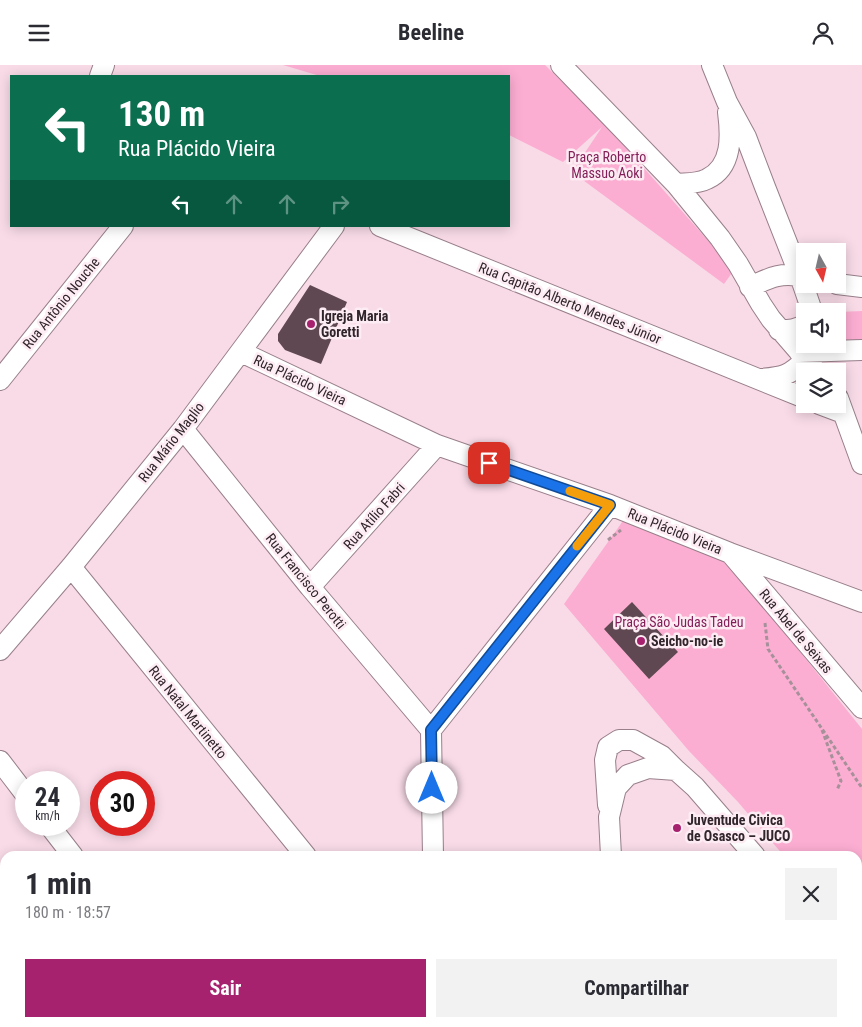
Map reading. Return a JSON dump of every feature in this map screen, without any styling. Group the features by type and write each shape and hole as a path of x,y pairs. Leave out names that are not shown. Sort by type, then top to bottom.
{"street":[{"path":"561,65 676,184 720,238 779,330 807,361 817,353"},
{"path":"712,65 727,102 746,137 796,260"},
{"path":"676,184 708,179 723,164 730,142 727,102"},
{"name":"Rua Antônio Nouche","path":"0,380 122,227"},
{"name":"Rua Mário Maglio","path":"0,651 183,429 333,227"},
{"name":"Rua Capitão Alberto Mendes Júnior","path":"382,227 796,394"},
{"path":"750,287 775,276 796,276"},
{"path":"846,285 862,287"},
{"path":"779,330 796,329"},
{"path":"846,349 862,350"},
{"name":"Rua Plácido Vieira","path":"240,352 438,445 610,505 730,553 862,602"},
{"name":"Rua Capitão Alberto Mendes Júnior","path":"759,379 776,378 786,375 807,361"},
{"path":"843,413 862,464"},
{"name":"Rua Francisco Perotti","path":"183,429 310,587 431,730"},
{"name":"Rua Atílio Fabri","path":"310,587 438,445"},
{"path":"433,851 431,730 610,505"},
{"name":"Rua Abel de Seixas","path":"730,553 862,708"},
{"name":"Rua Natal Martinetto","path":"71,567 302,851"},
{"path":"611,851 605,760 608,747 619,740 633,740 662,756 695,787 751,851"},
{"path":"0,761 15,781"},
{"path":"609,817 616,788 628,775 648,767 676,771"},
{"path":"58,836 69,851"}],"path":[{"path":"605,543 627,526"},
{"path":"764,622 768,649 862,788"},
{"path":"819,724 841,781 837,790"}],"green space":[{"name":"Praça Roberto Massuo Aoki","path":"283,65 545,65 605,124 734,270 724,284 572,172 602,127 563,162 510,136 510,75 317,75"},
{"path":"862,311 862,346 846,345 846,312"},
{"name":"Praça São Judas Tadeu","path":"625,518 724,557 862,729 862,851 780,851 738,802 689,751 564,604"}],"building":[{"name":"Igreja Maria Goretti","path":"310,285 347,302 321,364 285,350 278,341 278,334"},
{"name":"Seicho-no-ie","path":"632,602 678,652 649,679 604,629"}],"slow traffic":[{"path":"570,491 610,505 577,546"}],"place":[{"name":"Igreja Maria Goretti","path":"311,324"},
{"name":"Seicho-no-ie","path":"641,641"},
{"name":"Juventude Civica de Osasco – JUCO","path":"677,828"}],"route":[{"path":"432,788 431,730 610,505 489,463"}]}
